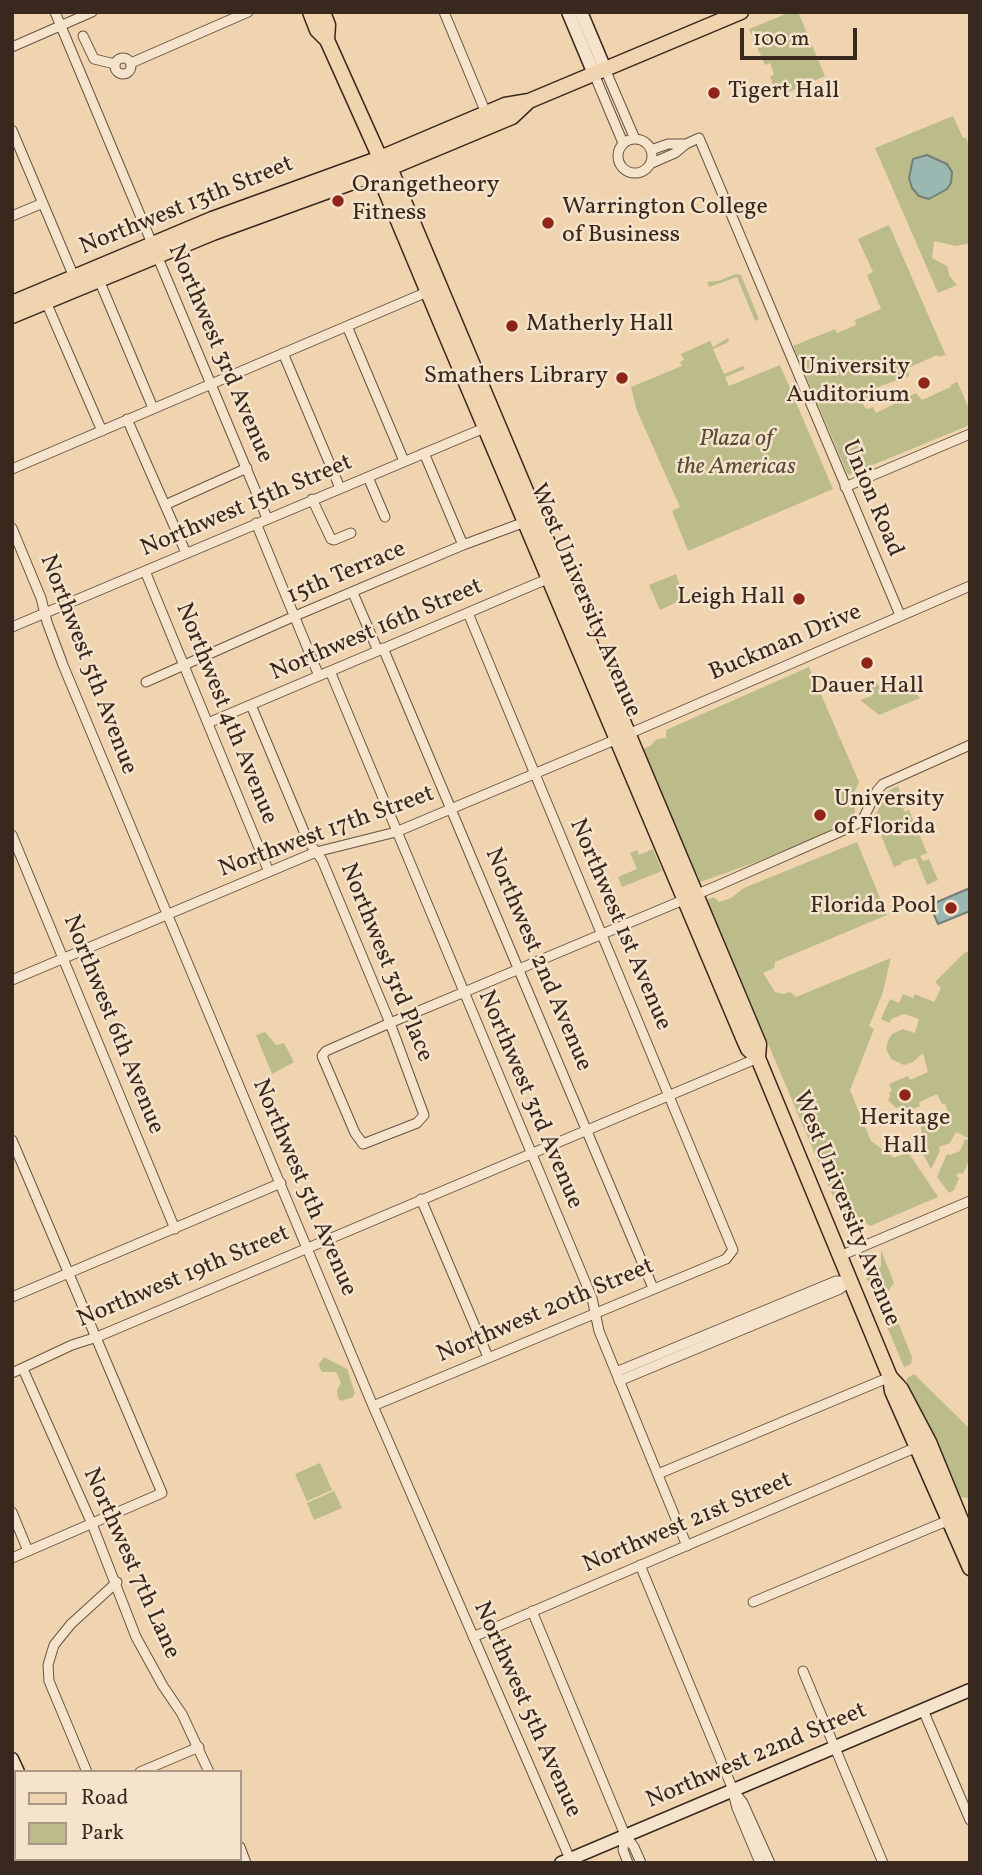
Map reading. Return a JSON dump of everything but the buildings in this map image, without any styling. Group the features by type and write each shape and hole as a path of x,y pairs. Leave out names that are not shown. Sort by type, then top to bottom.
{"main road":[{"name":"West University Avenue","path":"310,12 317,30 327,40 383,166 690,897 748,1049 758,1058 890,1377 892,1391 917,1447 970,1542"},
{"name":"West University Avenue","path":"323,12 328,25 327,40"},
{"path":"383,166 486,113 529,101 600,72 711,18 741,12"},
{"path":"383,166 512,117 529,101"},
{"name":"West University Avenue","path":"383,166 427,292 491,425 525,522 555,576"},
{"name":"Northwest 13th Street","path":"12,303 74,276 252,218 383,166"},
{"name":"Northwest 13th Street","path":"12,316 99,280 154,250"},
{"name":"West University Avenue","path":"890,1377 901,1389 929,1442 956,1516 970,1568"}],"street":[{"name":"Northwest 3rd Avenue","path":"55,12 267,518"},
{"path":"12,47 92,12"},
{"path":"83,36 94,60 115,64 117,71 124,75 130,71 131,63 248,12"},
{"path":"444,12 486,113"},
{"path":"568,12 635,139"},
{"path":"581,12 623,143"},
{"path":"12,130 74,276"},
{"name":"Union Road","path":"686,144 699,138 900,615"},
{"path":"650,164 651,150 645,142 635,139 623,143 619,149 618,158 625,169 637,173 686,144"},
{"path":"651,150 665,144 686,144"},
{"path":"12,216 43,203"},
{"path":"99,280 153,408"},
{"path":"12,469 427,292"},
{"path":"46,302 102,431"},
{"path":"347,326 404,461"},
{"path":"283,353 340,488"},
{"path":"127,419 186,553"},
{"name":"Northwest 15th Street","path":"12,627 491,425"},
{"path":"845,487 970,434"},
{"path":"424,453 463,545"},
{"path":"165,505 247,468"},
{"path":"368,477 386,517"},
{"path":"312,499 331,539 351,533"},
{"name":"15th Terrace","path":"146,682 463,545 525,522"},
{"path":"256,523 319,676"},
{"name":"Northwest 5th Avenue","path":"12,528 35,580 74,689 566,1861"},
{"name":"Northwest 4th Avenue","path":"145,571 269,872"},
{"name":"Northwest 16th Street","path":"208,723 555,576"},
{"name":"Buckman Drive","path":"622,736 970,586"},
{"name":"Northwest 2nd Avenue","path":"353,593 452,807 653,1288"},
{"name":"Northwest 1st Avenue","path":"468,613 732,1245 732,1252"},
{"name":"Northwest 3rd Avenue","path":"330,671 592,1298 599,1331 687,1546"},
{"name":"Northwest 3rd Place","path":"251,705 308,841 322,860 390,1023 425,1115 421,1121 363,1144 355,1133 322,1056 326,1051 390,1023"},
{"name":"Northwest 17th Street","path":"12,980 316,852 396,832 622,736"},
{"path":"390,1023 602,935 862,821 883,784 970,745"},
{"name":"Northwest 6th Avenue","path":"12,835 175,1229"},
{"name":"Northwest 19th Street","path":"12,1373 72,1345 97,1337 758,1058"},
{"path":"12,1140 162,1493 12,1558"},
{"path":"12,1297 281,1183"},
{"path":"421,1199 488,1357"},
{"path":"840,1256 970,1201"},
{"name":"Northwest 20th Street","path":"373,1406 726,1259 732,1252"},
{"path":"617,1377 730,1329 839,1289 850,1282"},
{"name":"Northwest 7th Lane","path":"23,1368 117,1582 136,1637 200,1748 208,1770"},
{"path":"658,1474 890,1377"},
{"name":"Northwest 21st Street","path":"473,1637 917,1447"},
{"path":"12,1512 28,1551"},
{"path":"753,1602 956,1516"},
{"path":"640,1565 733,1790 737,1808 760,1863"},
{"path":"87,1770 49,1681 48,1665 54,1645 71,1624 117,1582"},
{"path":"532,1611 625,1835 641,1863"},
{"path":"803,1671 883,1863"},
{"name":"Northwest 22nd Street","path":"566,1861 970,1690"},
{"path":"923,1710 970,1820"},
{"path":"145,1770 200,1748"},
{"path":"733,1790 743,1803 770,1863"},
{"path":"625,1835 623,1850 628,1863"}],"green space":[{"path":"791,12 798,12 825,76 784,94 775,89 770,77 774,74 770,63 765,65 749,29"},
{"path":"953,116 963,138 966,137 970,150 970,243 956,246 934,241 932,258 947,266 950,277 957,285 938,293 875,148","holes":["911,169 947,189 930,199 919,196 909,178"]},
{"path":"889,225 946,355 937,355 908,368 909,376 867,391 864,407 873,407 876,413 916,393 922,400 957,382 952,369 970,411 970,425 848,475 793,346 835,329 837,333 856,325 855,320 881,309 867,275 873,272 858,239"},
{"path":"741,275 759,319 755,321 737,277 709,287 707,282"},
{"name":"Plaza of the Americas","path":"728,338 729,342 713,349 724,374 743,366 745,369 725,377 729,386 780,365 833,489 688,551 672,511 680,507 637,411 631,387 682,366 680,362 684,360 681,354 710,341 713,347"},
{"path":"676,574 684,599 660,610 649,585"},
{"path":"809,667 859,782 853,795 855,813 846,822 810,840 700,882 642,749 657,739 666,738 666,730"},
{"path":"877,682 880,689 893,686 898,690 908,684 920,698 879,715 860,700 872,696 868,685"},
{"path":"898,786 904,800 900,802 905,812 909,810 927,853 920,856 923,861 929,859 938,880 927,885 916,858 894,867 874,818 885,796"},
{"path":"857,842 887,915 775,962 774,968 763,973 775,992 790,992 796,997 891,958 882,995 869,1026 874,1029 850,1090 871,1141 894,1158 908,1152 938,1197 870,1226 859,1217 853,1218 840,1213 707,900 714,897 719,902 731,898 744,888"},
{"path":"653,849 662,871 622,887 618,877 637,869 630,853 637,850 639,855"},
{"path":"970,951 970,1139 956,1132 950,1143 939,1147 940,1151 931,1169 915,1139 922,1137 921,1124 927,1116 935,1112 948,1112 945,1104 942,1104 937,1094 902,1114 899,1107 896,1108 888,1100 889,1092 892,1091 889,1084 908,1076 910,1080 928,1072 923,1053 913,1062 904,1065 891,1059 886,1049 892,1034 903,1029 915,1033 919,1019 904,1014 891,1019 890,1023 881,1019 890,999 899,1003 903,994 913,998 915,994 934,1002 941,988 935,982 964,953"},
{"path":"265,1032 276,1045 284,1043 294,1062 272,1074 256,1035"},
{"path":"965,1139 970,1141 970,1158 963,1174 958,1173 956,1176 959,1178 954,1190 949,1193 937,1177 947,1154 960,1151"},
{"path":"881,1250 894,1283 888,1291 889,1300 912,1357 911,1364 904,1367 867,1279 881,1267"},
{"path":"324,1357 347,1369 355,1393 353,1397 341,1401 338,1398 337,1390 341,1383 336,1372 322,1372 320,1369 319,1364"},
{"path":"914,1374 970,1429 970,1498 960,1497 953,1491 906,1379"},
{"path":"320,1463 332,1490 307,1501 295,1474"},
{"path":"334,1491 342,1508 314,1520 307,1503"}],"water":[{"path":"927,155 947,164 952,172 951,183 947,189 929,199 919,196 912,188 909,178 913,159"},
{"name":"Florida Pool","path":"970,888 970,911 938,924 930,905"}],"place":[{"name":"Tigert Hall","path":"714,93"},
{"name":"Orangetheory Fitness","path":"338,201"},
{"name":"Warrington College of Business","path":"548,223"},
{"name":"Matherly Hall","path":"512,326"},
{"name":"Smathers Library","path":"622,378"},
{"name":"University Auditorium","path":"924,383"},
{"name":"Leigh Hall","path":"799,599"},
{"name":"Dauer Hall","path":"867,663"},
{"name":"University of Florida","path":"820,815"},
{"name":"Florida Pool","path":"951,908"},
{"name":"Heritage Hall","path":"905,1095"}]}
